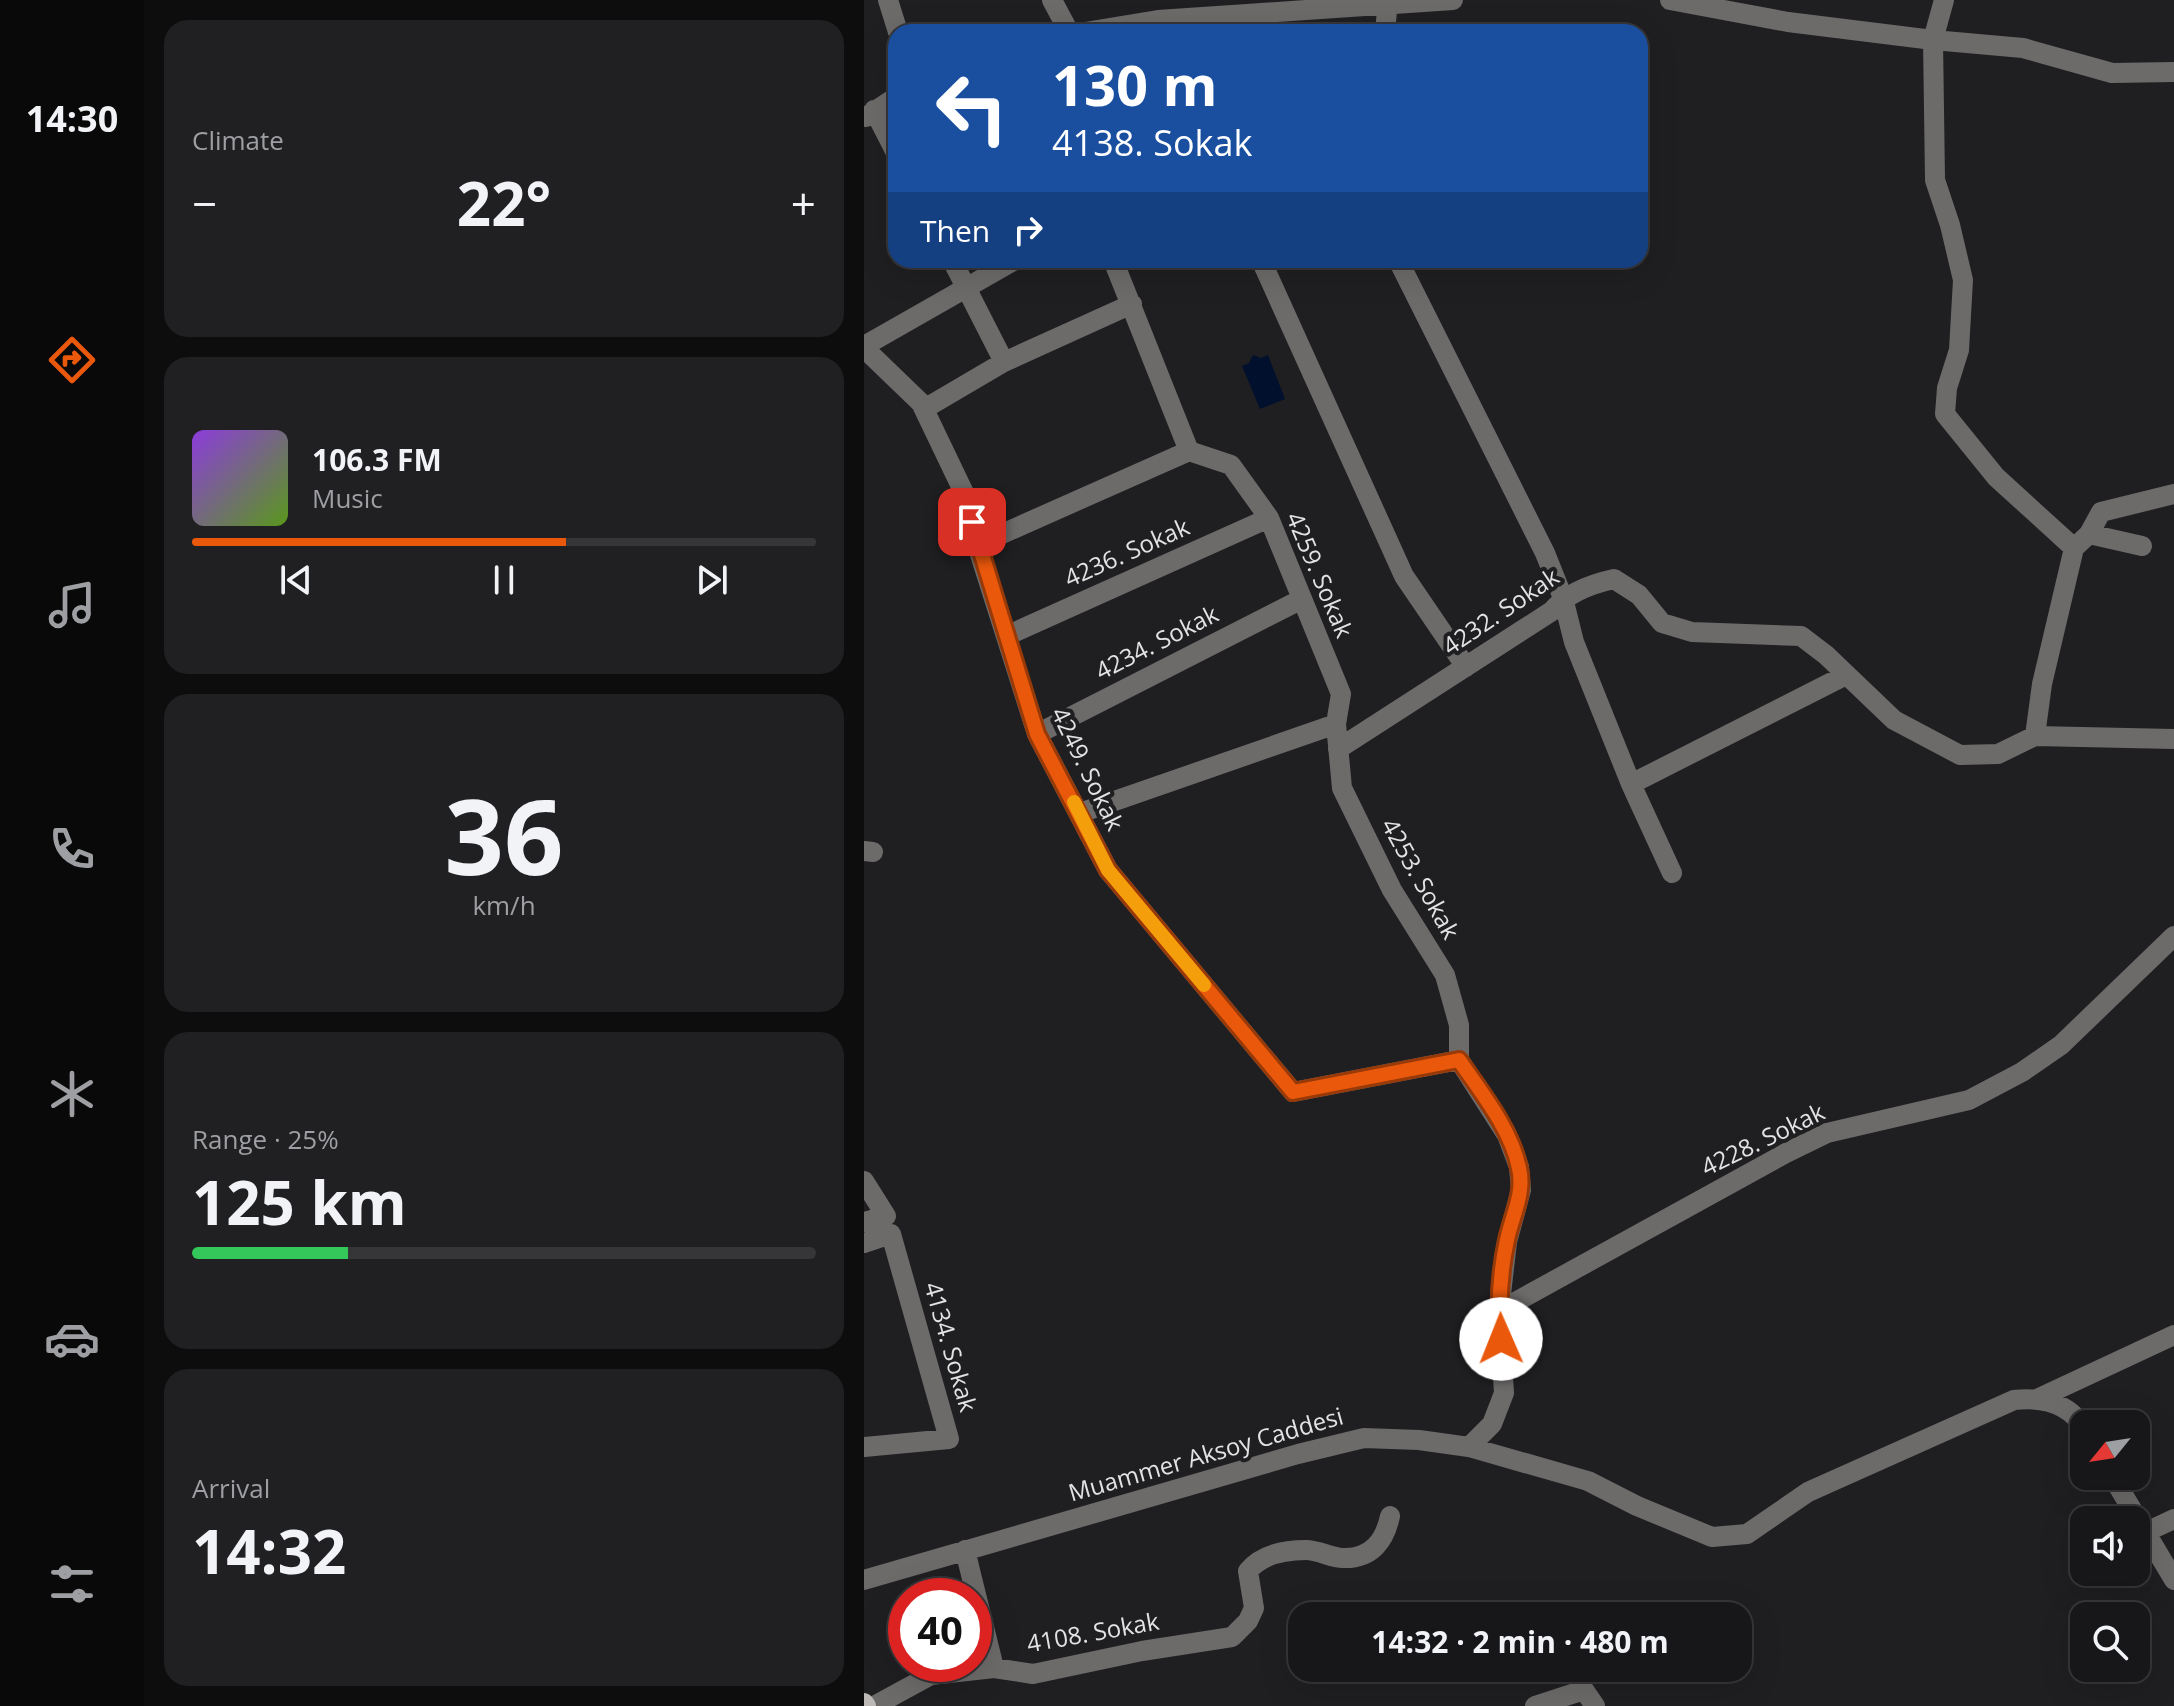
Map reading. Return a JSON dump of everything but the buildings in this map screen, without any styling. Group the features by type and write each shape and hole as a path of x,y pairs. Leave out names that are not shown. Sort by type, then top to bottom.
{"street":[{"path":"888,0 896,24"},
{"path":"1052,0 1065,24"},
{"path":"1124,24 1159,17 1453,0"},
{"path":"1670,0 1788,22 2023,48 2112,73 2174,72"},
{"path":"1944,0 1933,40 1935,180 1963,280 1959,350 1947,388 1945,414 1996,477 2074,548"},
{"path":"1386,24 1388,2"},
{"path":"888,102 869,115 888,142"},
{"path":"956,268 1004,362"},
{"path":"864,347 1001,268"},
{"path":"977,545 1189,451 1116,268"},
{"path":"1265,268 1404,576 1466,667"},
{"path":"1402,268 1545,553 1563,598 1574,642 1631,784 1672,873"},
{"path":"924,409 1004,362 1132,304"},
{"name":"4249. Sokak","path":"864,347 924,409 967,499 977,545 1037,734 1108,870 1293,1092 1459,1060"},
{"name":"4259. Sokak","path":"1189,451 1231,465 1269,518 1341,694 1336,724"},
{"path":"2035,736 2042,684 2074,548 2089,534 2101,512 2174,494"},
{"name":"4236. Sokak","path":"1006,636 1269,518"},
{"path":"2089,534 2142,546"},
{"name":"4232. Sokak","path":"1338,749 1552,611 1563,598 1614,579 1639,595 1662,623 1692,632 1801,636 1894,720 1960,755 1998,754 2035,736 2174,739"},
{"name":"4234. Sokak","path":"1037,734 1302,599"},
{"path":"1631,784 1846,675"},
{"path":"1080,813 1336,724"},
{"name":"4253. Sokak","path":"1336,724 1342,788 1392,890 1445,975 1459,1025 1459,1060"},
{"name":"4228. Sokak","path":"1499,1311 1827,1133 1969,1100 2022,1072 2061,1045 2174,936"},
{"path":"1459,1060 1507,1135 1519,1167 1521,1190 1507,1242 1499,1311 1504,1393 1492,1424 1469,1447"},
{"path":"864,1181 888,1225"},
{"path":"864,1222 888,1225"},
{"path":"864,1243 888,1225"},
{"name":"4134. Sokak","path":"864,1447 949,1439 888,1225"},
{"name":"Muammer Aksoy Caddesi","path":"864,1580 1298,1454 1364,1438 1419,1440 1469,1447 1588,1481 1637,1506 1712,1537 1747,1534 1808,1492 2014,1400 2039,1398 2174,1336"},
{"path":"2039,1398 2070,1412"},
{"name":"4108. Sokak","path":"874,1706 931,1675 994,1668 1033,1674 1142,1651 1232,1637 1248,1621 1254,1608 1248,1571 1256,1562 1265,1556 1308,1549 1343,1558 1362,1555 1379,1546 1386,1534 1390,1516"},
{"path":"2150,1530 2174,1519"},
{"path":"2150,1539 2174,1580"},
{"path":"965,1550 994,1668"},
{"path":"1535,1706 1584,1690 1595,1706"}],"water":[{"path":"1253,355 1261,358 1268,355 1285,399 1260,409 1242,366 1249,363"}],"slow traffic":[{"path":"1074,802 1108,870 1204,985"}],"route":[{"path":"972,522 1037,734 1108,870 1293,1092 1459,1060 1480,1090 1507,1135 1519,1167 1521,1190 1507,1242 1499,1311 1501,1339"}]}
